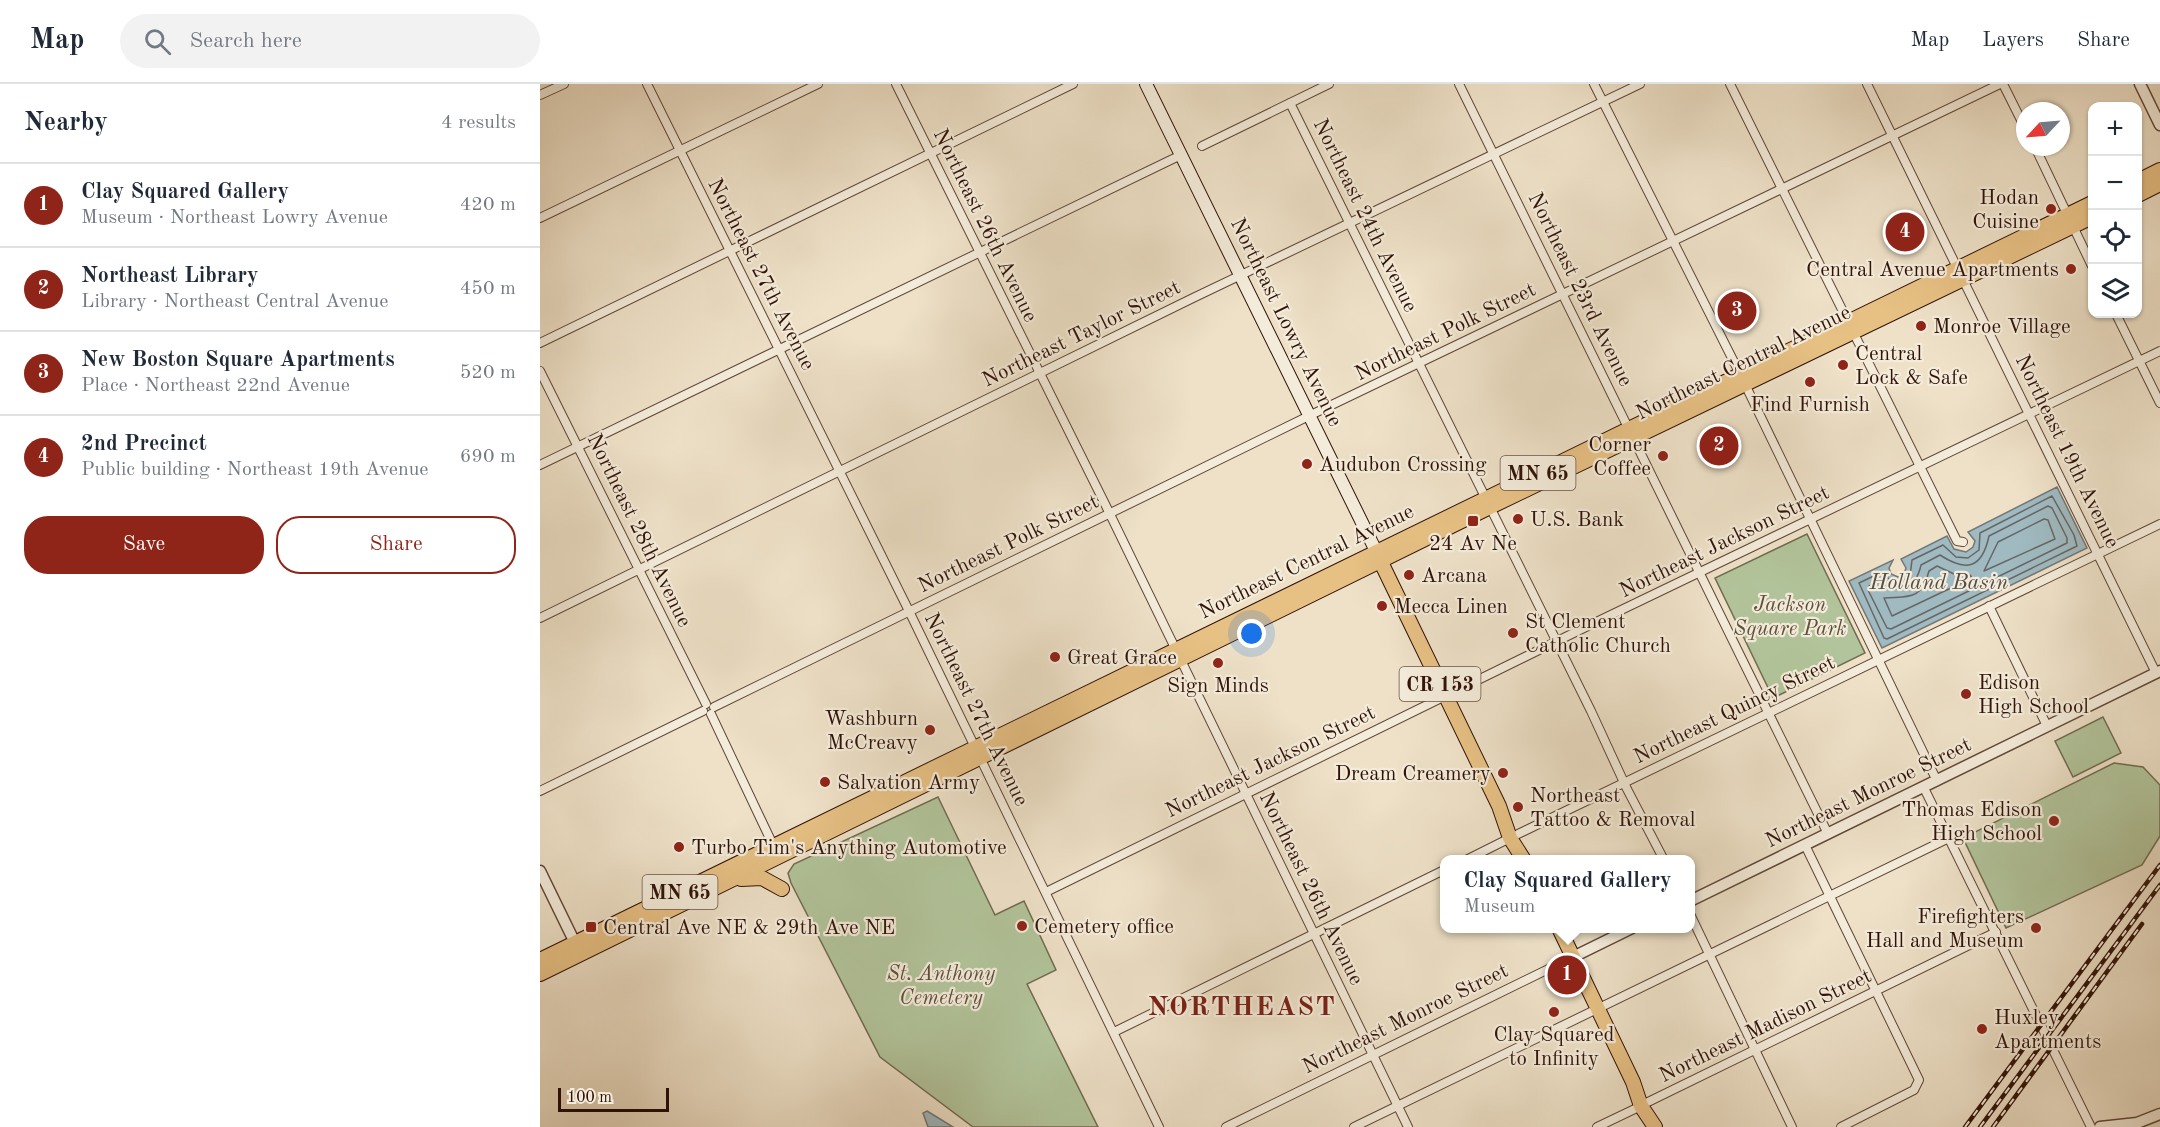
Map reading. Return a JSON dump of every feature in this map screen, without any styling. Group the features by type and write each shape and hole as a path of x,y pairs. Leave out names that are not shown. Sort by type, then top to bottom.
{"main road":[{"name":"Northeast Lowry Avenue","path":"1146,84 1379,556 1523,855"},
{"path":"2142,179 2160,170"},
{"path":"2142,193 2160,184"},
{"name":"Northeast Central Avenue","path":"540,960 578,949 722,886 978,752 1487,502 2070,221 2088,206"},
{"name":"Northeast Central Avenue","path":"2070,221 2088,218"},
{"name":"Northeast Central Avenue","path":"540,974 578,949 773,845 978,752"},
{"path":"722,886 749,877 762,878 782,889"},
{"path":"1561,933 1655,1127"}],"street":[{"path":"540,95 564,84"},
{"name":"Northeast 27th Avenue","path":"647,84 909,611 1159,1127"},
{"path":"540,218 818,84"},
{"name":"Northeast 26th Avenue","path":"896,84 1246,792 1408,1127"},
{"path":"540,343 1073,84"},
{"path":"1202,146 1329,84"},
{"name":"Northeast 23rd Avenue","path":"1459,84 1828,834"},
{"path":"1594,84 1743,380 1937,781"},
{"name":"Northeast Taylor Street","path":"540,618 1040,373 1640,84"},
{"path":"1730,84 1956,541 1964,542"},
{"name":"Northeast 19th Avenue","path":"1867,84 2158,672"},
{"path":"2002,84 2016,111"},
{"name":"Northeast Polk Street","path":"540,791 1109,513 2002,84"},
{"path":"2140,84 2160,125"},
{"name":"Northeast 24th Avenue","path":"1290,103 1591,711 1623,783 1661,855"},
{"path":"540,465 1181,155"},
{"path":"2038,156 2091,264"},
{"path":"2118,318 2160,403"},
{"name":"Northeast Jackson Street","path":"1046,892 1246,792 2160,351"},
{"name":"Northeast 28th Avenue","path":"540,371 709,709 773,845"},
{"name":"Northeast Quincy Street","path":"1476,855 1769,711 2160,524"},
{"path":"1989,606 2047,726"},
{"name":"Northeast Monroe Street","path":"1695,899 2158,672"},
{"path":"1924,788 2091,1127"},
{"path":"1354,1127 1949,838"},
{"path":"1805,845 1918,1076 1919,1084 1914,1090 1841,1127"},
{"path":"540,871 578,949"},
{"path":"1114,1032 1440,872"},
{"path":"1695,925 1792,1127"},
{"name":"Northeast Madison Street","path":"1597,1127 1996,932"},
{"name":"Northeast Monroe Street","path":"1226,1127 1622,933"},
{"path":"2100,1127 2137,1122 2160,1114"}],"green space":[{"name":"Jackson Square Park","path":"1807,534 1865,653 1773,698 1715,578"},
{"path":"2103,717 2121,753 2073,777 2055,741"},
{"name":"Thomas Edison High School","path":"2114,763 2143,767 2160,785 2160,836 2142,865 2006,928 1963,838"},
{"name":"St. Anthony Cemetery","path":"938,797 995,915 1024,901 1056,970 1027,984 1098,1127 973,1127 880,1057 791,883 788,873 794,864"}],"water":[{"name":"Holland Basin","path":"2057,487 2087,548 1882,648 1849,581 1893,560 1889,568 1891,574 1898,577 1904,574 1906,568 1901,559 1947,536 1954,549 1966,552 1973,547 1975,541 1968,532"},
{"path":"927,1111 953,1127 928,1127 923,1113"}],"railway":[{"path":"1965,1127 2160,865"},
{"path":"1980,1127 2160,885"},
{"path":"1993,1127 2142,924"}],"place":[{"name":"Hodan Cuisine","path":"2051,209"},
{"name":"2nd Precinct","path":"1905,232"},
{"name":"Central Avenue Apartments","path":"2071,269"},
{"name":"New Boston Square Apartments","path":"1737,311"},
{"name":"Monroe Village","path":"1921,326"},
{"name":"Central Lock & Safe","path":"1843,365"},
{"name":"Find Furnish","path":"1810,382"},
{"name":"Northeast Library","path":"1719,446"},
{"name":"Corner Coffee","path":"1663,456"},
{"name":"Audubon Crossing","path":"1307,464"},
{"name":"U.S. Bank","path":"1518,519"},
{"name":"24 Av Ne","path":"1473,521"},
{"name":"Arcana","path":"1409,575"},
{"name":"Mecca Linen","path":"1382,606"},
{"name":"St Clement Catholic Church","path":"1513,633"},
{"name":"Great Grace","path":"1055,657"},
{"name":"Sign Minds","path":"1218,663"},
{"name":"Edison High School","path":"1966,694"},
{"name":"Washburn McCreavy","path":"930,730"},
{"name":"Dream Creamery","path":"1503,773"},
{"name":"Salvation Army","path":"825,782"},
{"name":"Northeast Tattoo & Removal","path":"1518,807"},
{"name":"Thomas Edison High School","path":"2054,821"},
{"name":"Turbo Tim's Anything Automotive","path":"679,847"},
{"name":"Cemetery office","path":"1022,926"},
{"name":"Central Ave NE & 29th Ave NE","path":"591,927"},
{"name":"Firefighters Hall and Museum","path":"2036,928"},
{"name":"Clay Squared Gallery","path":"1567,975"},
{"name":"Clay Squared to Infinity","path":"1554,1012"},
{"name":"Huxley Apartments","path":"1982,1029"}],"district":[{"name":"NORTHEAST","path":"1242,1006"}]}
